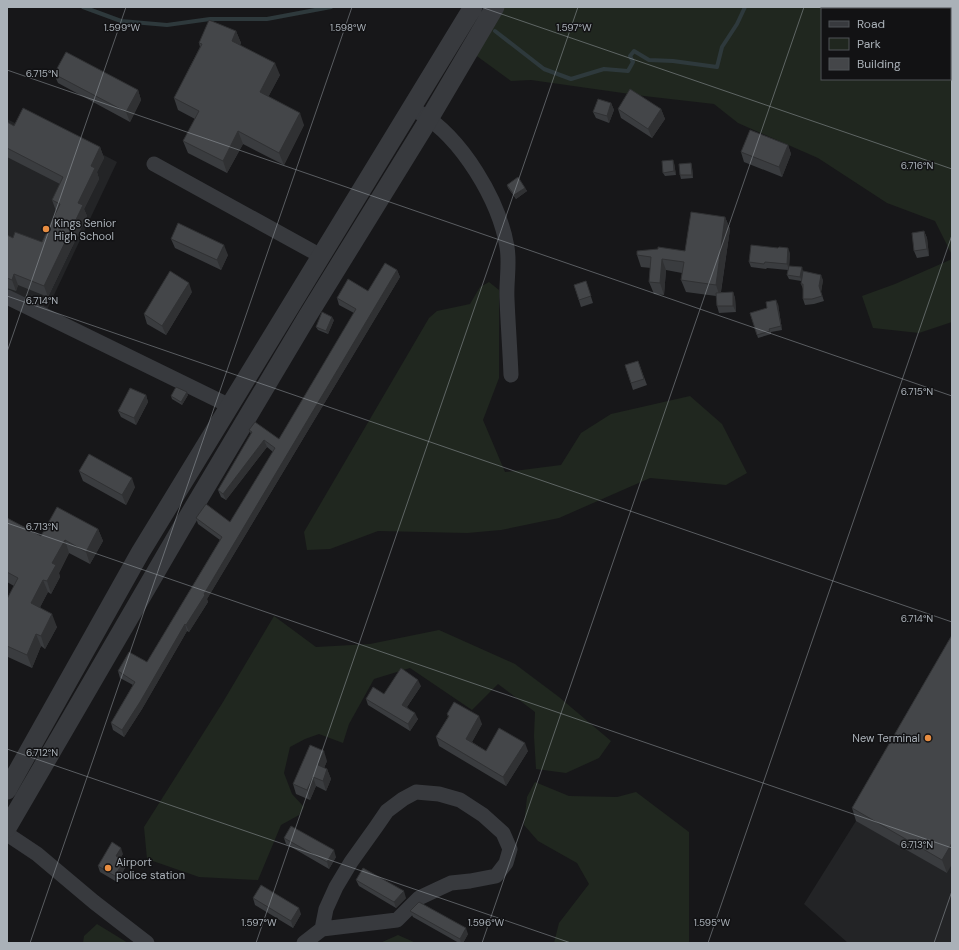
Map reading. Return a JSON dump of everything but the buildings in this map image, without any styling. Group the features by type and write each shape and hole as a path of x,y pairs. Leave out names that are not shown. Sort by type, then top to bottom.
{"street":[{"path":"7,828 182,527 303,324 429,119 495,7"},
{"path":"7,790 140,553 469,14"},
{"path":"411,108 429,119 448,135 476,172 490,196 503,227 507,249 507,298 511,375"},
{"path":"154,164 321,256"},
{"path":"7,297 230,406"},
{"path":"304,943 322,929 397,920 419,898 451,883 496,876 506,863 510,849 503,833 483,815 460,800 439,794 416,792 403,799 388,811 351,862 336,887 326,909 322,929"},
{"path":"7,834 37,854 94,902 147,943"}],"shaded area":[{"name":"Kings Senior High School","path":"26,114 117,162 45,314 7,295 7,119 17,124"},
{"path":"952,655 952,943 848,943 804,904 856,821"}],"green space":[{"path":"502,7 952,7 952,255 935,221 887,203 818,158 738,123 714,104 531,80 511,81 474,54"},
{"path":"952,259 952,322 919,333 873,328 862,296 895,284"},
{"path":"489,282 499,290 499,378 483,420 505,472 561,465 581,433 611,414 690,396 722,424 747,473 726,485 650,478 559,518 501,530 467,533 378,531 330,549 307,550 304,532 429,318 437,311 470,304 480,287"},
{"path":"274,616 316,647 370,644 439,630 515,664 559,697 611,741 599,758 566,773 536,769 534,736 535,712 498,684 472,710 410,668 374,679 349,724 343,743 319,734 290,747 284,773 292,794 304,807 299,815 281,825 258,880 199,877 147,859 144,827 223,702"},
{"path":"535,782 569,796 617,797 636,792 689,832 689,943 554,943 559,923 589,884 577,863 538,841 524,825 527,797"},
{"path":"97,924 128,943 83,943 84,936"},
{"path":"398,935 416,943 380,943"}],"waterway":[{"path":"83,7 121,21 167,25 210,19 267,19 331,7"},
{"path":"495,31 544,69 571,79 604,69 628,71 633,62 630,56 634,51 649,60 673,61 717,67 722,47 737,24 745,7"}],"place":[{"name":"Kings Senior High School","path":"46,229"},
{"name":"New Terminal","path":"928,738"},
{"name":"Airport police station","path":"108,868"}]}
